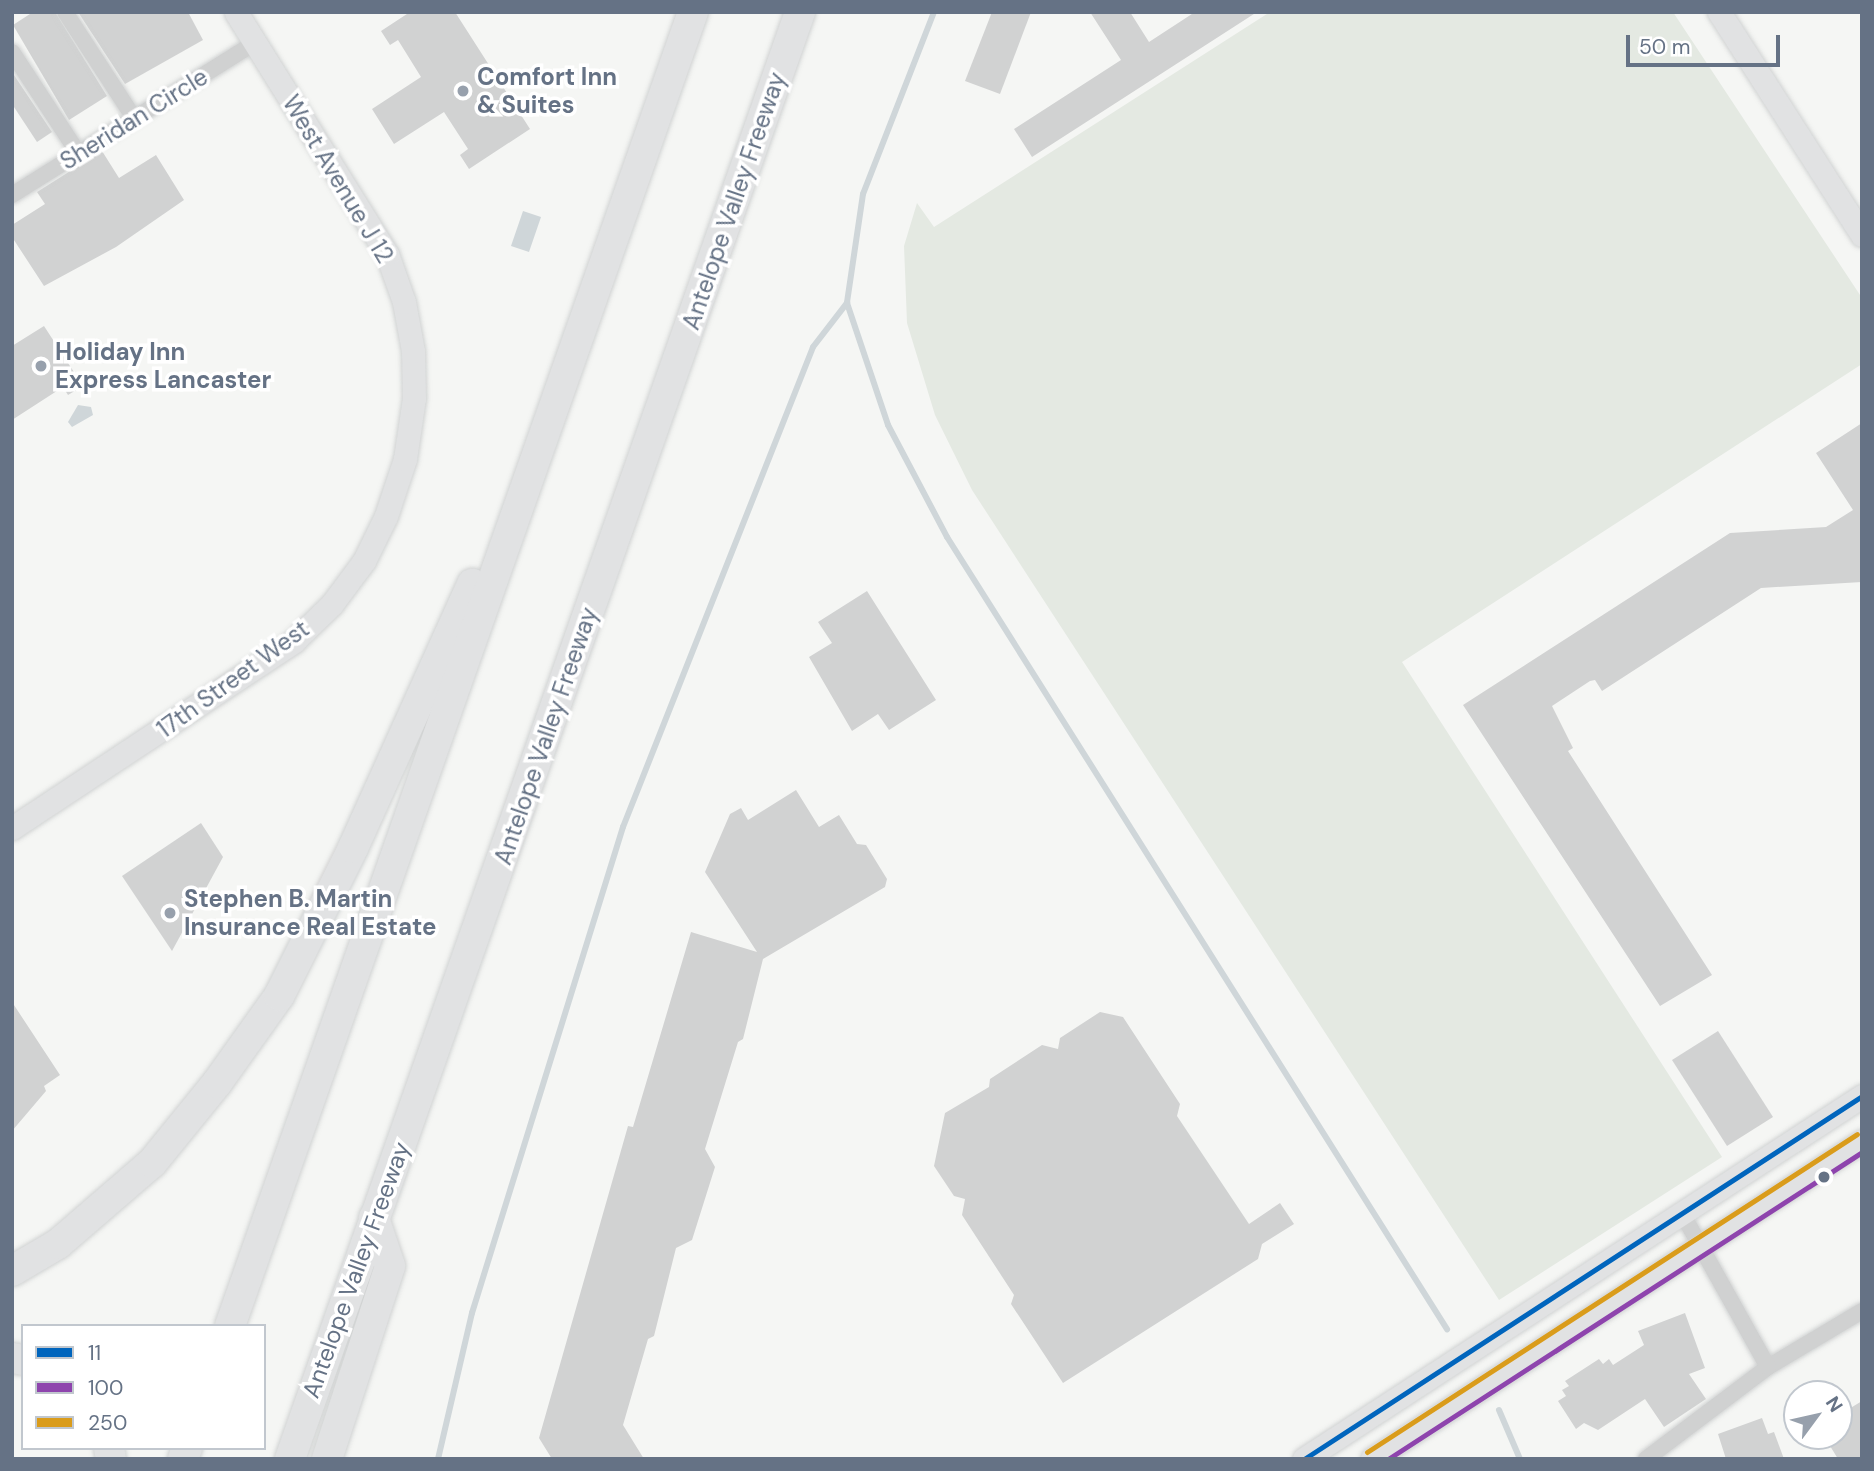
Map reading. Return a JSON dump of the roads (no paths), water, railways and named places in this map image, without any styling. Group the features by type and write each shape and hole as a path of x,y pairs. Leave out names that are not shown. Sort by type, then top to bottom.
{"highway":[{"path":"231,1324 693,12"},
{"name":"Antelope Valley Freeway","path":"290,1459 800,12"},
{"path":"12,1271 58,1244 152,1163 218,1083 279,996 353,848 540,442"},
{"path":"327,1459 390,1266 374,1218"}],"street":[{"path":"65,12 134,118"},
{"name":"West Avenue J 12","path":"236,12 387,254 404,302 413,351 414,398"},
{"path":"1719,12 1862,235"},
{"name":"Sheridan Circle","path":"12,195 256,42"},
{"path":"12,51 78,153"},
{"name":"17th Street West","path":"12,828 251,672 294,640 332,604 364,561 386,516 405,459 414,398"},
{"path":"1304,1459 1683,1215 1862,1096"},
{"path":"1371,1459 1862,1141"},
{"path":"1683,1215 1768,1367"},
{"path":"1646,1459 1768,1367 1862,1311"}],"waterway":[{"path":"934,12 863,194 847,303 888,425 947,537 1447,1329"},
{"path":"438,1459 472,1313 623,827 813,347 847,303"},
{"path":"1499,1410 1520,1459"}],"place":[{"name":"Comfort Inn & Suites","path":"463,91"},
{"name":"Holiday Inn Express Lancaster","path":"41,366"},
{"name":"Stephen B. Martin Insurance Real Estate","path":"170,913"}]}
